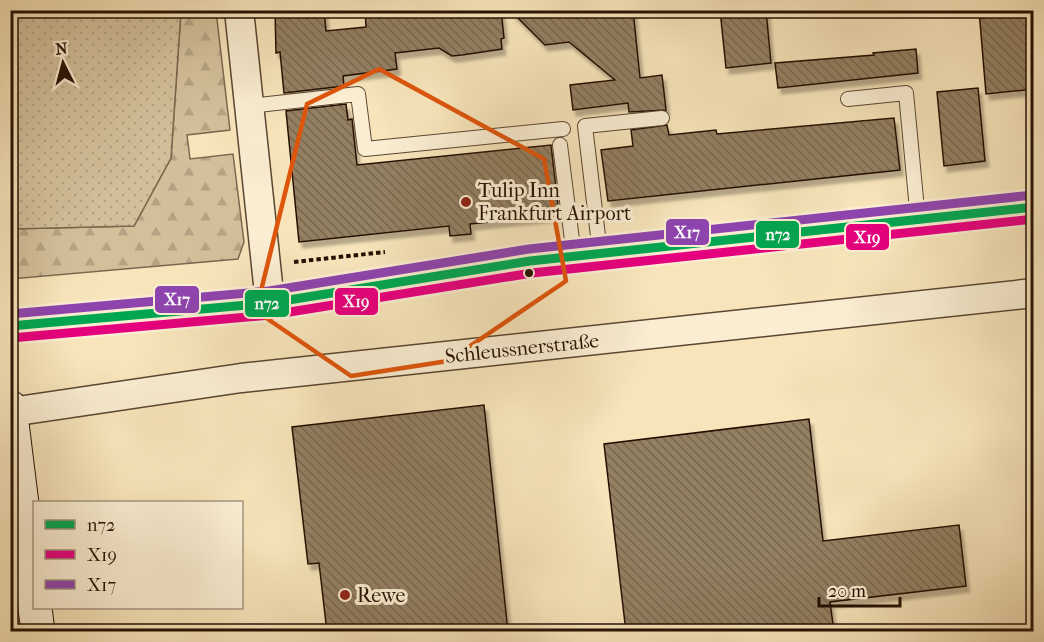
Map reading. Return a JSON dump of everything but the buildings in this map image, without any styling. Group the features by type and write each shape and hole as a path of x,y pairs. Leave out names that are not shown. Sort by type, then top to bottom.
{"main road":[{"path":"10,326 270,303 369,289 498,265 1034,207"},
{"path":"10,407 33,593"},
{"path":"35,609 38,632"}],"street":[{"path":"239,10 270,303"},
{"name":"Schleussnerstraße","path":"11,412 241,378 1034,293"}],"lane":[{"path":"849,99 906,93 918,220"},
{"path":"249,105 358,94 365,149 563,129"},
{"path":"587,255 585,126 662,118"},
{"path":"560,145 587,255"}],"highlighted area":[{"path":"379,69 544,159 566,281 448,361 351,376 256,311 307,104"}],"green space":[{"path":"10,11 181,11 171,158 134,226 11,229"},
{"path":"181,11 216,11 230,130 187,135 190,159 233,154 244,242 238,259 11,279 10,229 134,226 171,158"}],"transit line":[{"name":"X17","path":"10,314 269,291 529,249 1033,195"},
{"name":"n72","path":"10,326 270,303 530,261 1034,207"},
{"name":"X19","path":"11,338 271,315 532,273 1034,219"}],"place":[{"name":"Tulip Inn Frankfurt Airport","path":"466,202"},
{"name":"Rewe","path":"345,595"}]}
